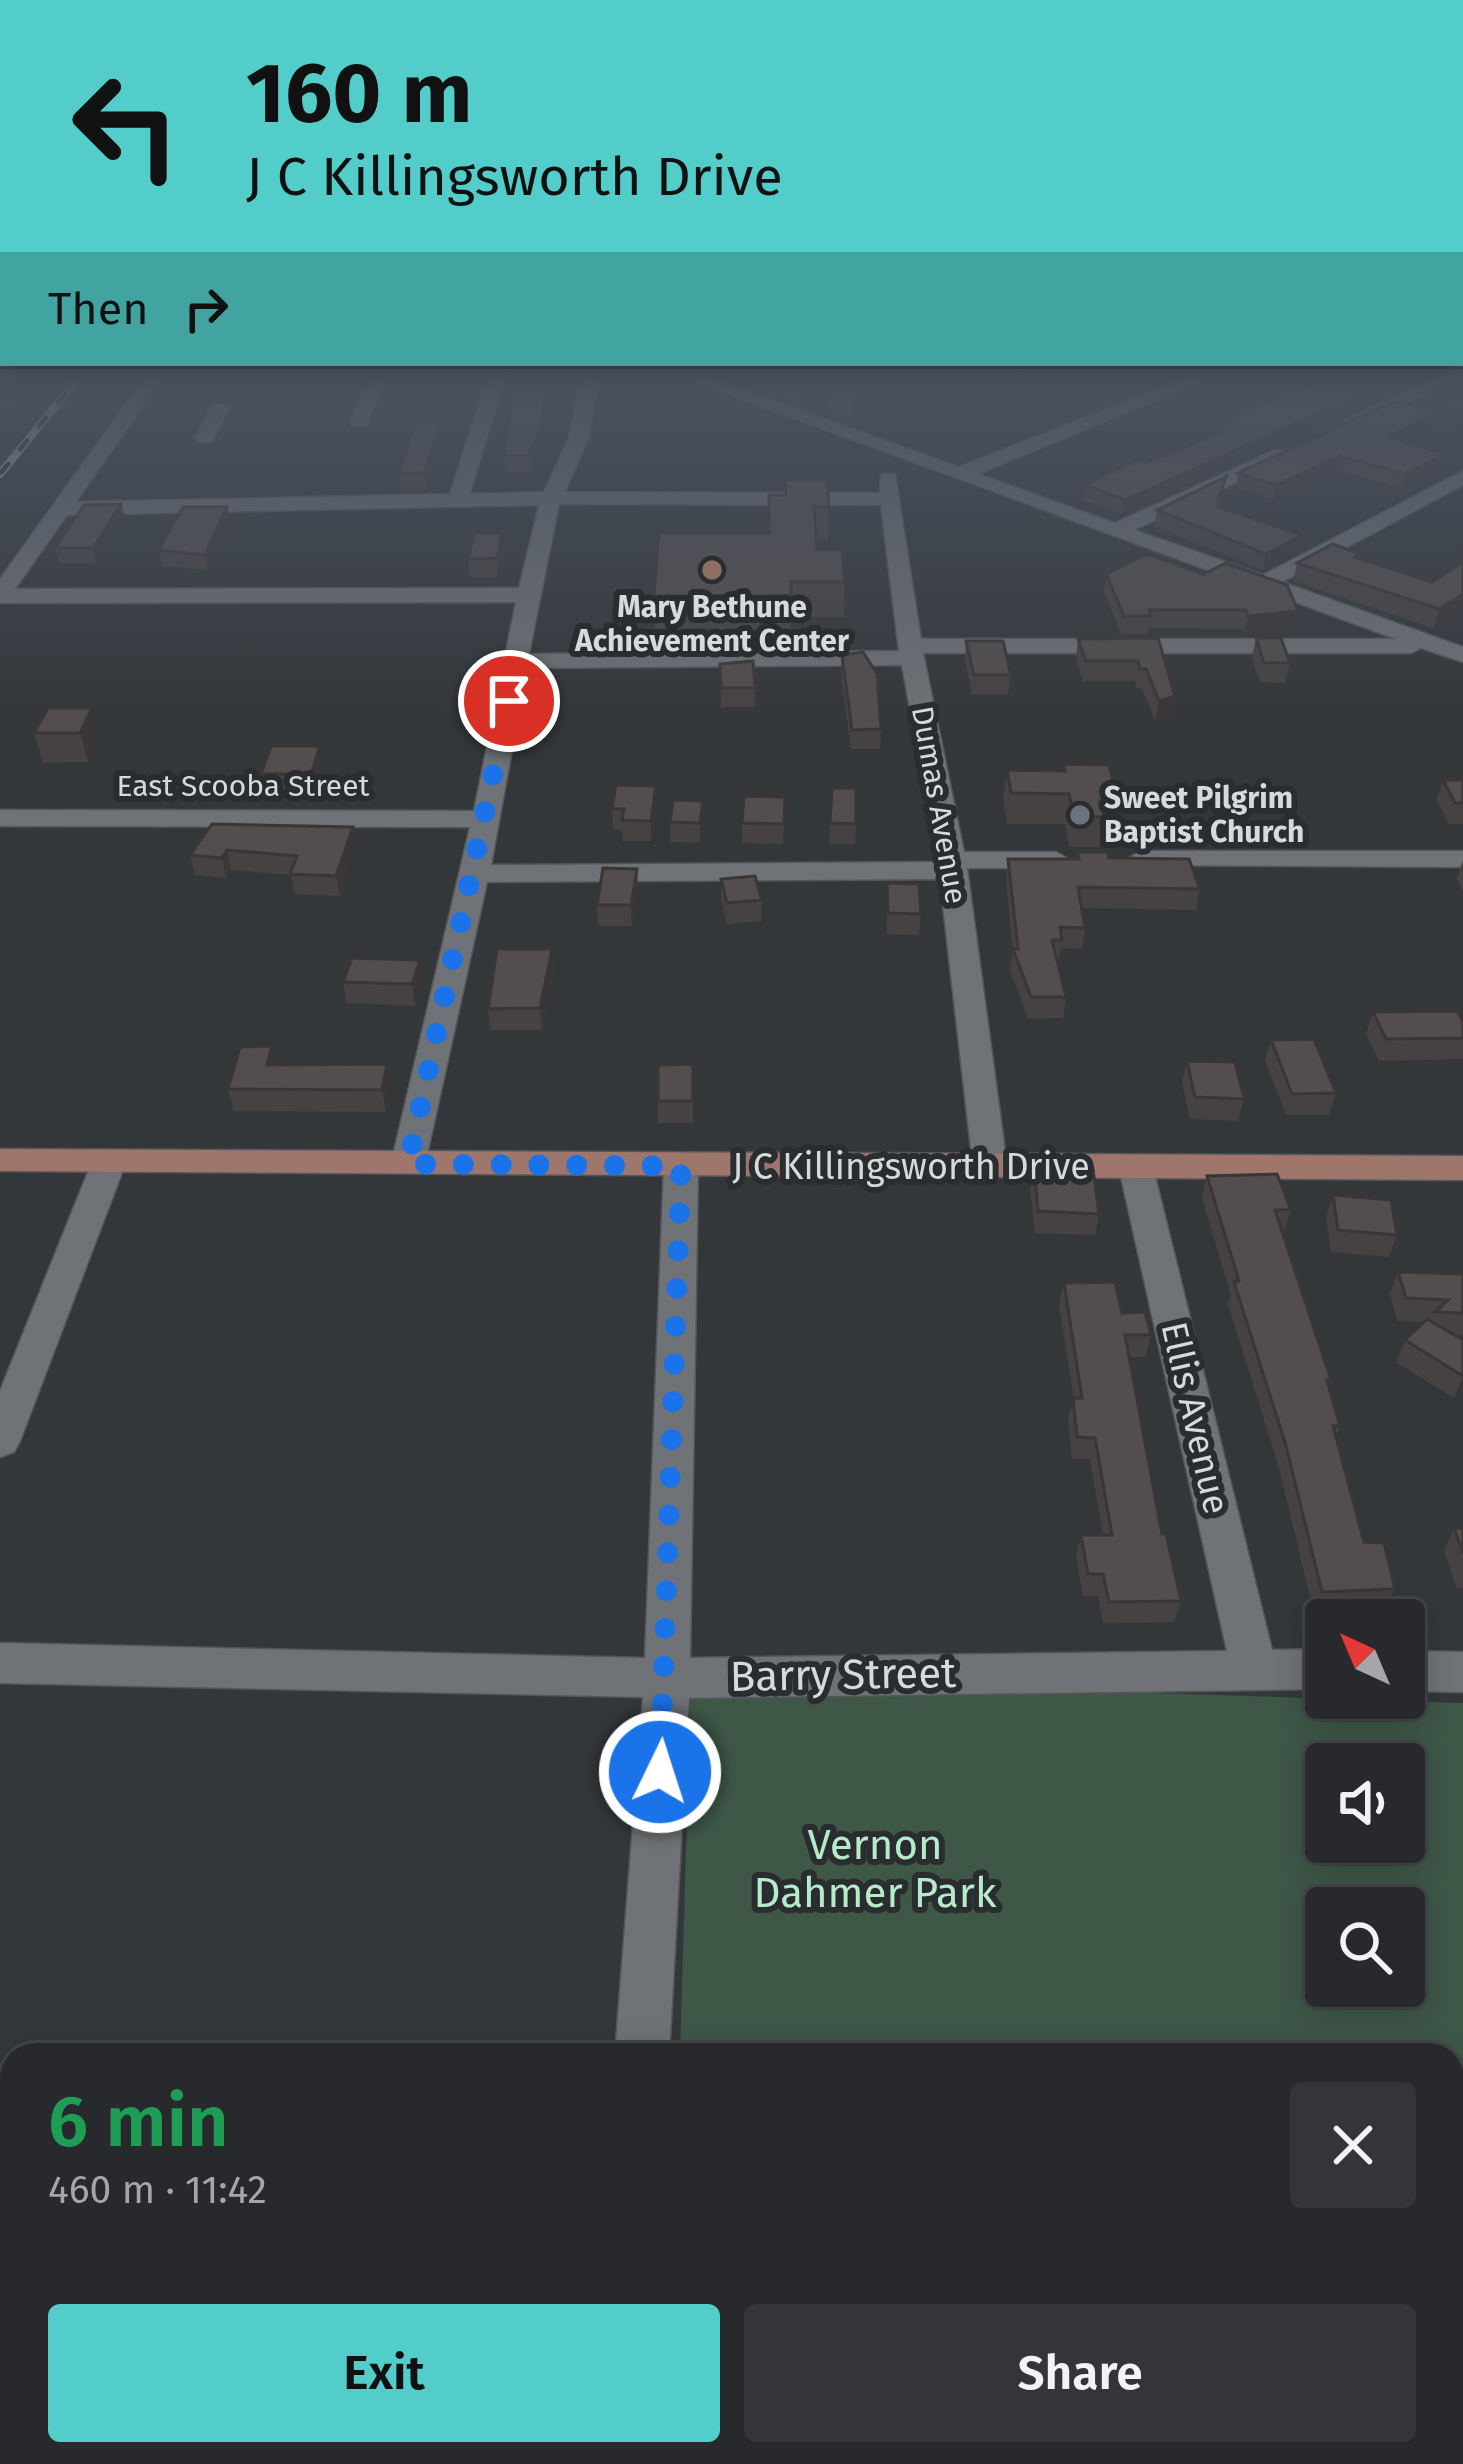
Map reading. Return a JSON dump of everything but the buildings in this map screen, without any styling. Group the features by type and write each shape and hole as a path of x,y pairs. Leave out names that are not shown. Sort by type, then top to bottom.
{"main road":[{"name":"J C Killingsworth Drive","path":"0,1160 1463,1168"}],"street":[{"path":"0,596 74,492"},
{"path":"457,504 461,492"},
{"path":"408,1164 475,874 527,595 553,492"},
{"name":"Dumas Avenue","path":"889,492 912,652 953,865 990,1166"},
{"path":"1009,492 1463,655"},
{"path":"1116,530 1199,492"},
{"path":"1263,584 1435,492"},
{"path":"61,509 550,499 890,499"},
{"path":"0,596 527,595"},
{"path":"518,661 1428,642"},
{"name":"East Scooba Street","path":"0,818 486,820"},
{"path":"475,874 1103,860 1463,859"},
{"path":"0,1441 109,1162"},
{"path":"643,2043 667,1678 681,1166"},
{"name":"Ellis Avenue","path":"1136,1168 1254,1668"},
{"name":"Barry Street","path":"0,1663 667,1678 1305,1669"},
{"path":"1425,1671 1463,1672"}],"green space":[{"name":"Vernon Dahmer Park","path":"691,1678 1305,1698 1305,1719 1425,1719 1425,1702 1463,1703 1463,2043 680,2043"}],"place":[{"name":"Mary Bethune Achievement Center","path":"712,570"},
{"name":"Sweet Pilgrim Baptist Church","path":"1080,815"}],"route":[{"path":"509,701 475,874 408,1164 681,1166 667,1678 660,1772"}]}
